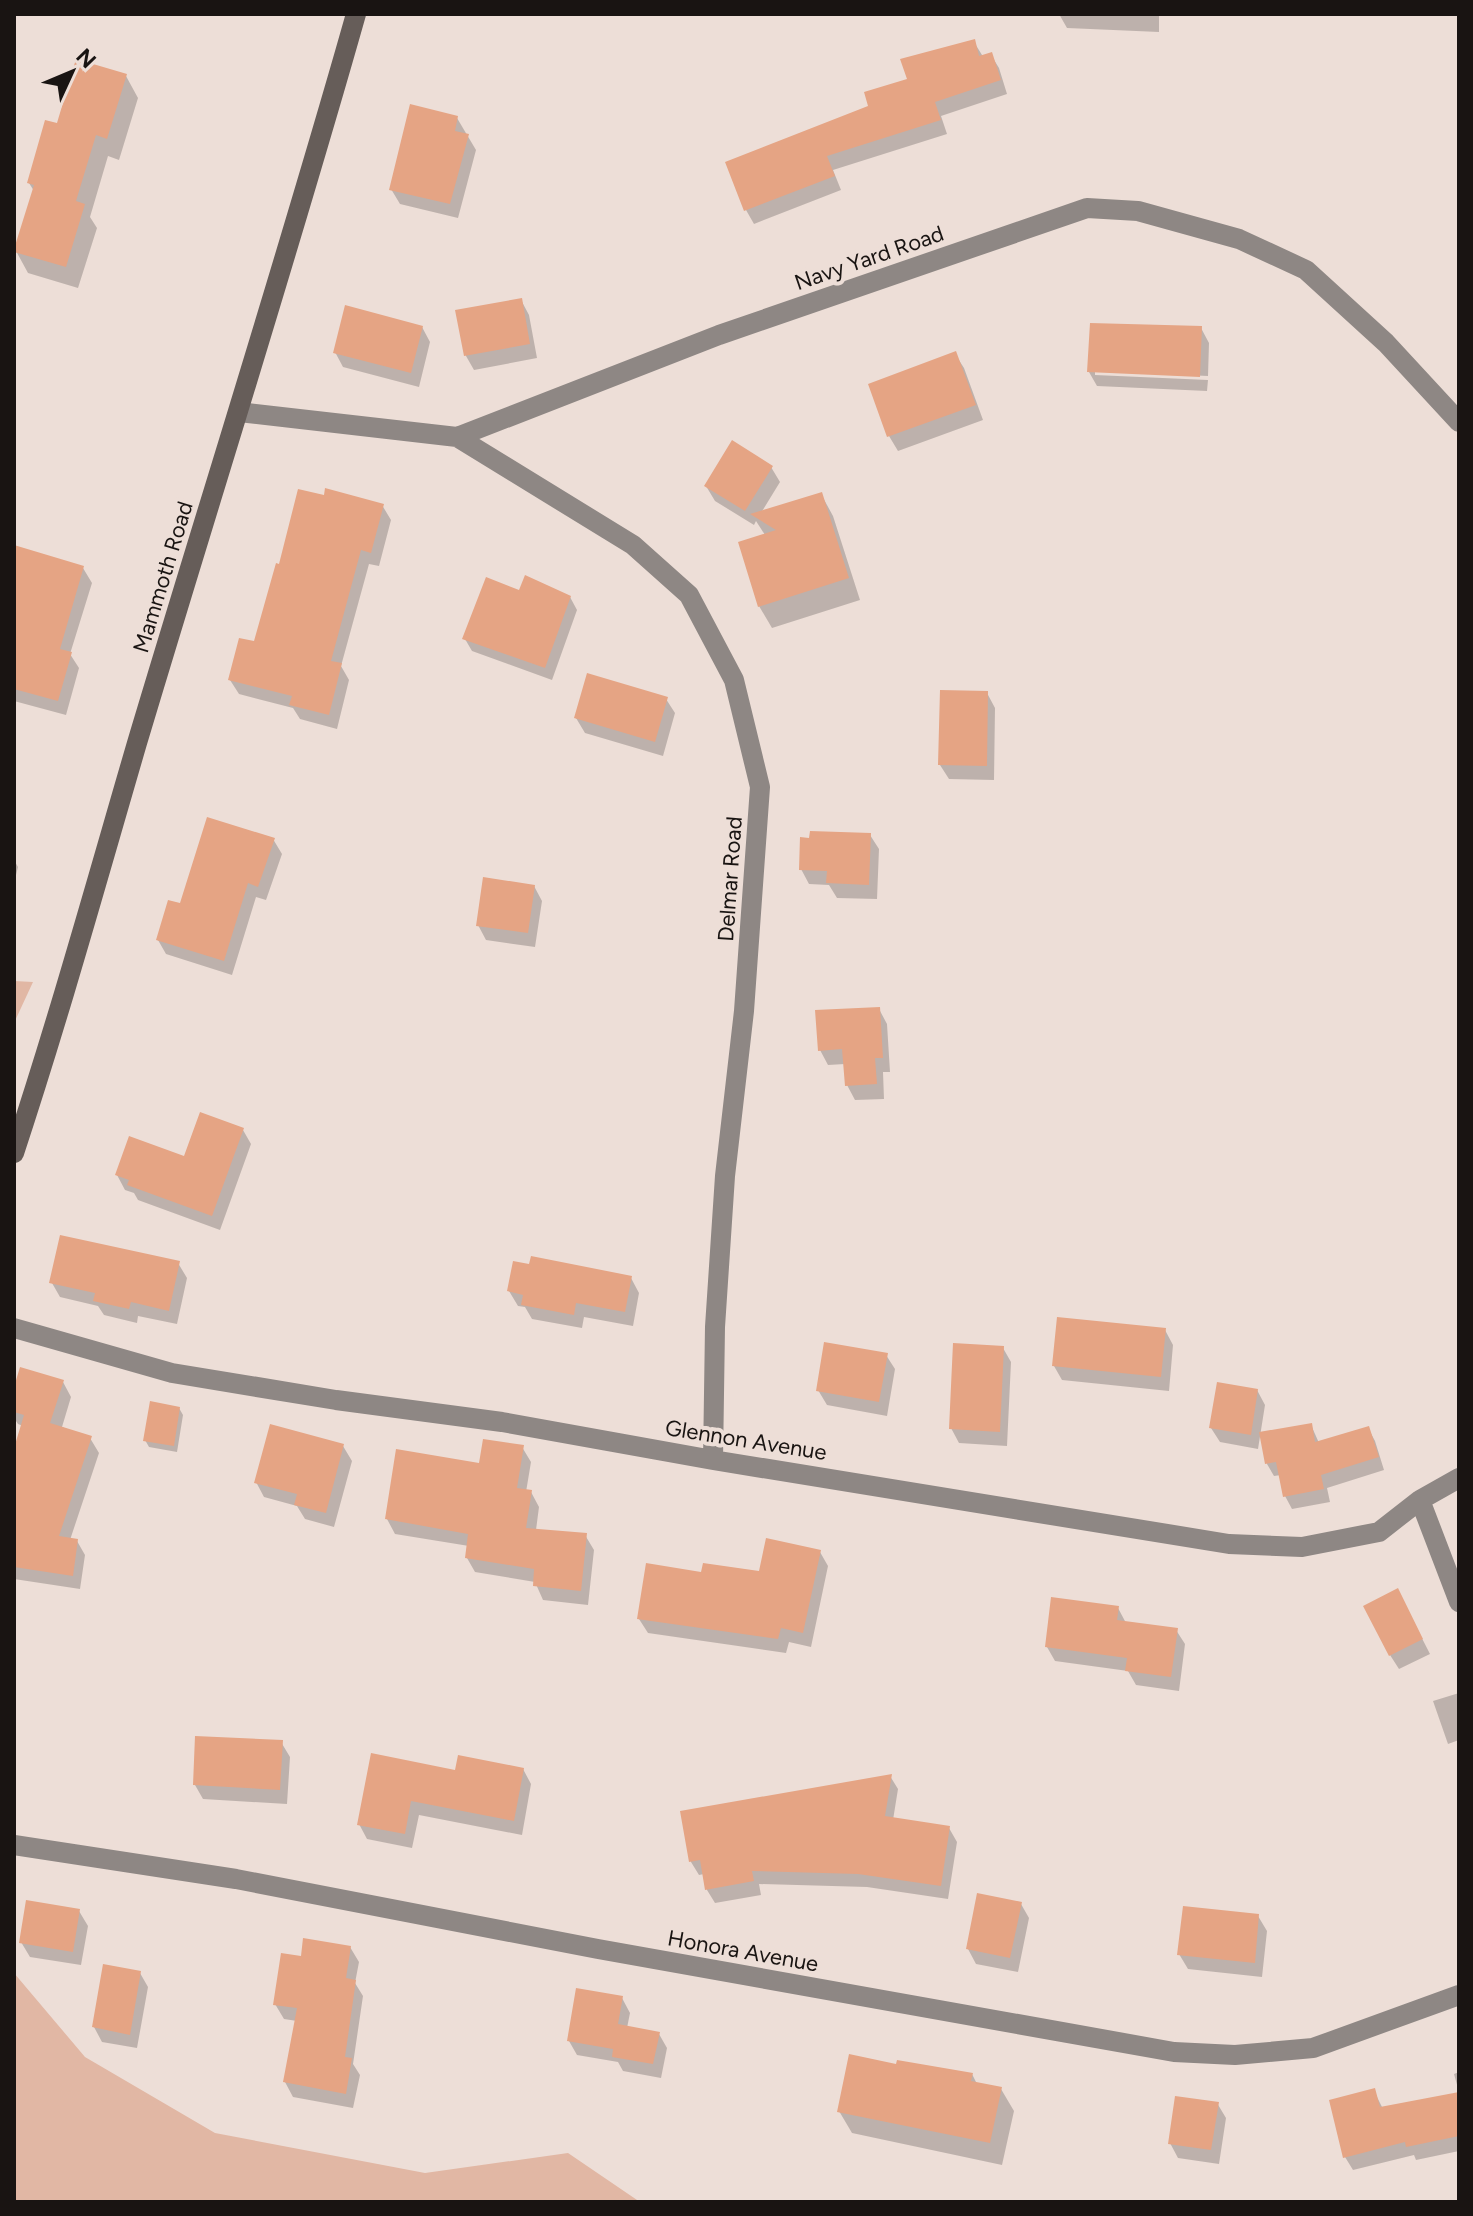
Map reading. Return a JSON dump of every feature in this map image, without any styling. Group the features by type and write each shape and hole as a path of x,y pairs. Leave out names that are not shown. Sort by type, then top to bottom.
{"main road":[{"name":"Mammoth Road","path":"14,1153 50,1044 356,14"}],"street":[{"name":"Navy Yard Road","path":"239,412 457,437 719,335 1087,208 1138,211 1239,239 1306,270 1386,343 1459,422"},
{"name":"Delmar Road","path":"457,437 633,545 689,595 734,680 760,787 744,1011 725,1176 715,1327 713,1460"},
{"name":"Glennon Avenue","path":"14,1328 172,1373 336,1400 502,1422 713,1460 1229,1544 1302,1547 1379,1532 1420,1500 1459,1478"},
{"path":"1420,1500 1459,1602"},
{"name":"Honora Avenue","path":"14,1845 236,1879 630,1955 1174,2052 1235,2055 1313,2048 1459,1995"}],"shaded area":[{"path":"14,981 33,982 14,1023"},
{"path":"14,1973 85,2057 215,2133 425,2173 568,2153 640,2202 14,2202"}],"building":[{"path":"975,39 979,56 992,52 1001,80 935,102 941,120 827,156 835,176 744,211 725,162 868,106 864,92 907,79 900,59"},
{"path":"76,59 127,74 107,139 96,135 76,201 85,204 66,267 14,252 14,249 34,185 27,183 45,120 57,123"},
{"path":"410,104 458,116 455,131 469,134 450,204 389,190"},
{"path":"522,298 530,344 464,356 455,310"},
{"path":"345,305 423,326 411,373 333,353"},
{"path":"1090,323 1202,326 1200,377 1087,372"},
{"path":"956,351 976,405 887,437 868,384"},
{"path":"732,440 773,466 745,511 704,486"},
{"path":"325,488 384,504 371,553 361,550 331,661 342,663 329,715 289,705 292,696 228,680 239,638 254,641 276,563 279,564 298,489 324,495"},
{"path":"822,492 849,578 758,607 738,542 776,530 750,514"},
{"path":"14,545 84,566 60,649 72,652 58,701 14,689"},
{"path":"525,575 571,596 545,668 462,639 486,577 519,590"},
{"path":"587,673 668,697 655,742 574,718"},
{"path":"940,690 988,691 987,766 938,765"},
{"path":"207,817 275,838 258,887 248,883 224,961 156,940 168,900 180,903"},
{"path":"810,831 871,833 869,885 826,883 827,871 799,870 800,837 809,838"},
{"path":"483,877 535,885 528,933 476,926"},
{"path":"880,1007 883,1058 875,1058 877,1084 845,1086 842,1049 818,1051 815,1010"},
{"path":"200,1112 244,1128 212,1216 127,1185 129,1180 115,1175 129,1136 184,1156"},
{"path":"60,1235 180,1261 169,1311 131,1302 129,1309 93,1301 95,1293 49,1283"},
{"path":"531,1256 632,1276 625,1312 576,1303 574,1315 521,1305 523,1295 507,1291 513,1261 529,1264"},
{"path":"1057,1317 1166,1328 1161,1377 1052,1366"},
{"path":"824,1342 888,1353 879,1402 816,1391"},
{"path":"953,1343 1004,1346 1000,1432 949,1429"},
{"path":"20,1367 64,1380 50,1423 92,1436 59,1536 78,1539 73,1576 14,1567 14,1448 24,1415 14,1412 14,1387"},
{"path":"1217,1382 1258,1389 1251,1435 1209,1428"},
{"path":"150,1401 180,1407 174,1446 143,1441"},
{"path":"1312,1423 1315,1442 1369,1426 1379,1457 1321,1475 1324,1489 1283,1497 1276,1462 1265,1464 1259,1432"},
{"path":"270,1424 344,1444 326,1513 294,1505 297,1494 254,1483"},
{"path":"483,1439 524,1445 517,1488 532,1490 526,1528 587,1533 581,1591 533,1586 534,1569 465,1558 468,1534 385,1519 396,1449 479,1463"},
{"path":"766,1538 821,1550 803,1633 781,1628 778,1639 637,1619 646,1563 701,1572 703,1563 759,1571"},
{"path":"1398,1588 1423,1639 1389,1656 1363,1606"},
{"path":"1051,1597 1119,1606 1117,1620 1178,1628 1171,1677 1125,1671 1127,1658 1045,1647"},
{"path":"195,1736 283,1740 280,1790 193,1785"},
{"path":"371,1753 455,1770 458,1755 524,1768 514,1821 411,1801 405,1834 357,1825"},
{"path":"892,1774 885,1816 950,1826 941,1886 858,1874 752,1871 754,1881 705,1890 700,1860 689,1862 680,1811"},
{"path":"977,1893 1022,1902 1010,1958 966,1949"},
{"path":"26,1900 80,1909 73,1952 19,1943"},
{"path":"1183,1906 1259,1914 1255,1963 1177,1955"},
{"path":"303,1938 351,1946 346,1978 356,1980 345,2057 352,2058 346,2094 283,2082 297,2008 273,2005 281,1953 301,1956"},
{"path":"103,1964 141,1971 130,2035 92,2027"},
{"path":"576,1988 623,1996 618,2024 660,2032 653,2064 612,2057 613,2049 567,2041"},
{"path":"849,2054 896,2064 897,2060 973,2073 971,2081 1002,2087 990,2143 837,2112"},
{"path":"1375,2088 1380,2107 1459,2092 1459,2136 1406,2147 1405,2142 1343,2158 1329,2100"},
{"path":"1175,2096 1219,2102 1211,2150 1168,2144"}]}
